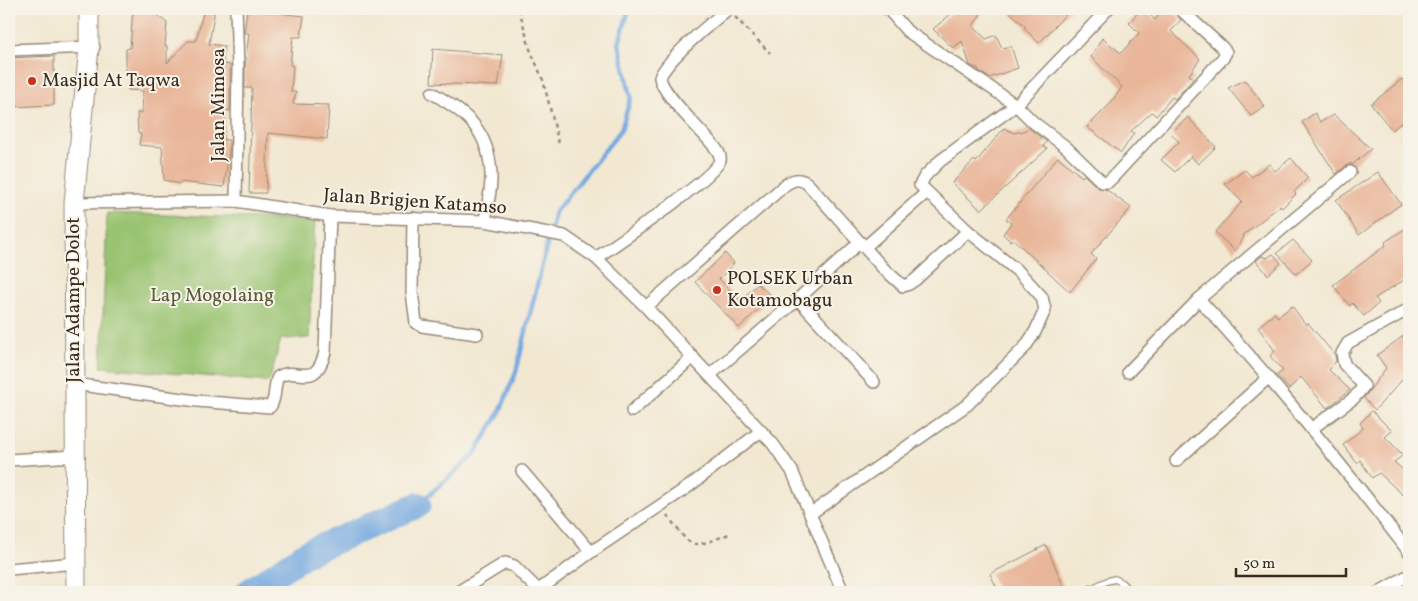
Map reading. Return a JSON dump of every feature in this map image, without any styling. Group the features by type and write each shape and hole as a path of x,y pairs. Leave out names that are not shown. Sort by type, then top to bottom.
{"highway":[{"name":"Jalan Adampe Dolot","path":"89,9 93,47"},
{"name":"Jalan Adampe Dolot","path":"87,592 80,385 80,203 93,47 99,9"},
{"name":"Jalan Adampe Dolot","path":"76,592 75,456 80,385"}],"street":[{"name":"Jalan Mimosa","path":"236,9 238,68 236,201"},
{"path":"596,258 712,173 720,161 720,156 714,145 663,87 660,77 668,64 706,27 728,9"},
{"path":"888,9 908,31 1016,105 1033,122 1066,147 1102,182 1108,182 1204,80 1226,52 1180,9"},
{"path":"810,514 967,405 1026,347 1035,332 1045,310 1042,297 1020,273 968,231 920,185 940,161 1016,105 1108,9"},
{"path":"9,50 93,47"},
{"path":"432,93 455,106 474,123 487,147 491,175 485,221"},
{"path":"1128,372 1199,299 1350,172"},
{"path":"646,307 793,180 801,180 807,183 903,286 915,280 968,231"},
{"path":"710,374 927,192"},
{"name":"Jalan Brigjen Katamso","path":"80,203 236,201 330,216 485,221 564,236 596,258 646,307 773,444 792,471 843,592"},
{"path":"80,385 206,402 270,407 275,400 276,380 280,376 307,375 322,364 325,352 330,216"},
{"path":"413,218 412,292 416,323 422,326 477,334"},
{"path":"798,299 874,382"},
{"path":"1199,299 1269,377 1409,552"},
{"path":"1312,429 1354,398 1364,386 1344,364 1342,353 1348,343 1409,308"},
{"path":"632,411 693,357"},
{"path":"1176,460 1269,377"},
{"path":"458,592 506,562 514,566 537,591 688,487 761,431"},
{"path":"9,460 75,456"},
{"path":"522,471 591,552"},
{"path":"9,569 76,563"},
{"path":"1379,592 1409,575"}],"lane":[{"path":"1084,592 1107,580 1115,579 1122,582 1130,592"}],"path":[{"path":"519,9 530,49 543,80 559,144"},
{"path":"728,9 770,53"},
{"path":"660,506 687,541 692,544 699,546 729,534"}],"green space":[{"name":"Lap Mogolaing","path":"107,213 315,220 309,338 281,339 269,382 101,367"}],"building":[{"path":"133,9 151,9 167,23 165,46 167,46 167,63 188,41 196,41 204,9 215,9 209,44 224,46 223,64 230,65 230,111 226,110 223,140 229,140 224,187 180,182 180,184 164,180 162,147 139,145 141,134 138,133 137,113 142,113 143,91 128,90 130,74 126,74 126,49 130,48"},
{"path":"957,9 984,9 973,26 986,39 996,35 1002,48 1011,46 1018,68 989,78 978,68 970,65 962,41 953,48 933,29"},
{"path":"1006,9 1071,9 1039,43 1025,29 1025,26"},
{"path":"1141,9 1144,9 1155,20 1160,12 1173,10 1181,20 1171,31 1200,59 1189,75 1194,78 1175,99 1172,97 1156,116 1152,112 1131,131 1134,133 1121,153 1087,127 1110,104 1122,87 1091,57 1102,38 1121,53 1139,33 1129,23"},
{"path":"247,10 304,16 301,37 293,37 290,65 293,66 291,92 296,92 293,104 329,105 327,139 268,133 266,193 249,193 252,88 245,88 245,67 249,33 244,33"},
{"path":"433,49 503,55 498,86 431,83"},
{"name":"Masjid At Taqwa","path":"54,56 54,105 9,107 9,58"},
{"path":"1402,79 1409,89 1409,117 1392,130 1371,104"},
{"path":"1245,80 1265,107 1251,116 1228,88"},
{"path":"1315,113 1320,122 1334,115 1371,149 1352,165 1351,163 1336,174 1302,122"},
{"path":"1188,117 1216,147 1198,164 1191,156 1175,172 1161,160 1179,142 1171,133"},
{"path":"1004,128 1014,133 1029,128 1047,142 1043,146 1047,149 981,210 952,183 974,160 976,162"},
{"path":"1058,157 1082,177 1084,175 1097,187 1107,190 1131,208 1091,254 1096,259 1070,292 1013,239 1010,241 1003,234 1011,223 1006,219"},
{"path":"1291,158 1308,178 1282,208 1280,206 1243,235 1244,237 1235,251 1215,232 1242,202 1225,184 1245,170 1252,177 1269,164 1275,171"},
{"path":"1378,172 1401,204 1359,235 1336,200"},
{"path":"1409,226 1409,277 1375,298 1379,303 1364,316 1352,303 1350,306 1333,285 1386,245 1385,242"},
{"path":"1293,240 1312,260 1296,274 1277,253"},
{"name":"POLSEK Urban Kotamobagu","path":"725,253 734,263 719,279 740,300 758,284 772,296 739,328 695,282"},
{"path":"1273,254 1281,263 1268,275 1256,261 1262,256 1267,258"},
{"path":"1292,306 1306,325 1308,323 1335,355 1336,361 1329,370 1350,390 1327,408 1301,377 1289,389 1277,375 1283,371 1270,356 1275,351 1258,327 1275,313 1278,317"},
{"path":"1409,332 1409,377 1402,380 1375,410 1364,398 1386,368 1377,355"},
{"path":"1372,411 1392,431 1385,437 1403,455 1394,462 1409,475 1409,489 1403,495 1379,473 1372,478 1360,460 1357,463 1343,445 1363,428 1360,423"},
{"path":"1046,545 1066,592 999,592 990,574"}],"waterway":[{"path":"418,505 474,455 500,412 516,372 555,212 621,130 631,97 619,43 629,9"},
{"path":"248,592 307,553 418,505"}],"place":[{"name":"Masjid At Taqwa","path":"32,81"},
{"name":"POLSEK Urban Kotamobagu","path":"717,290"}]}
